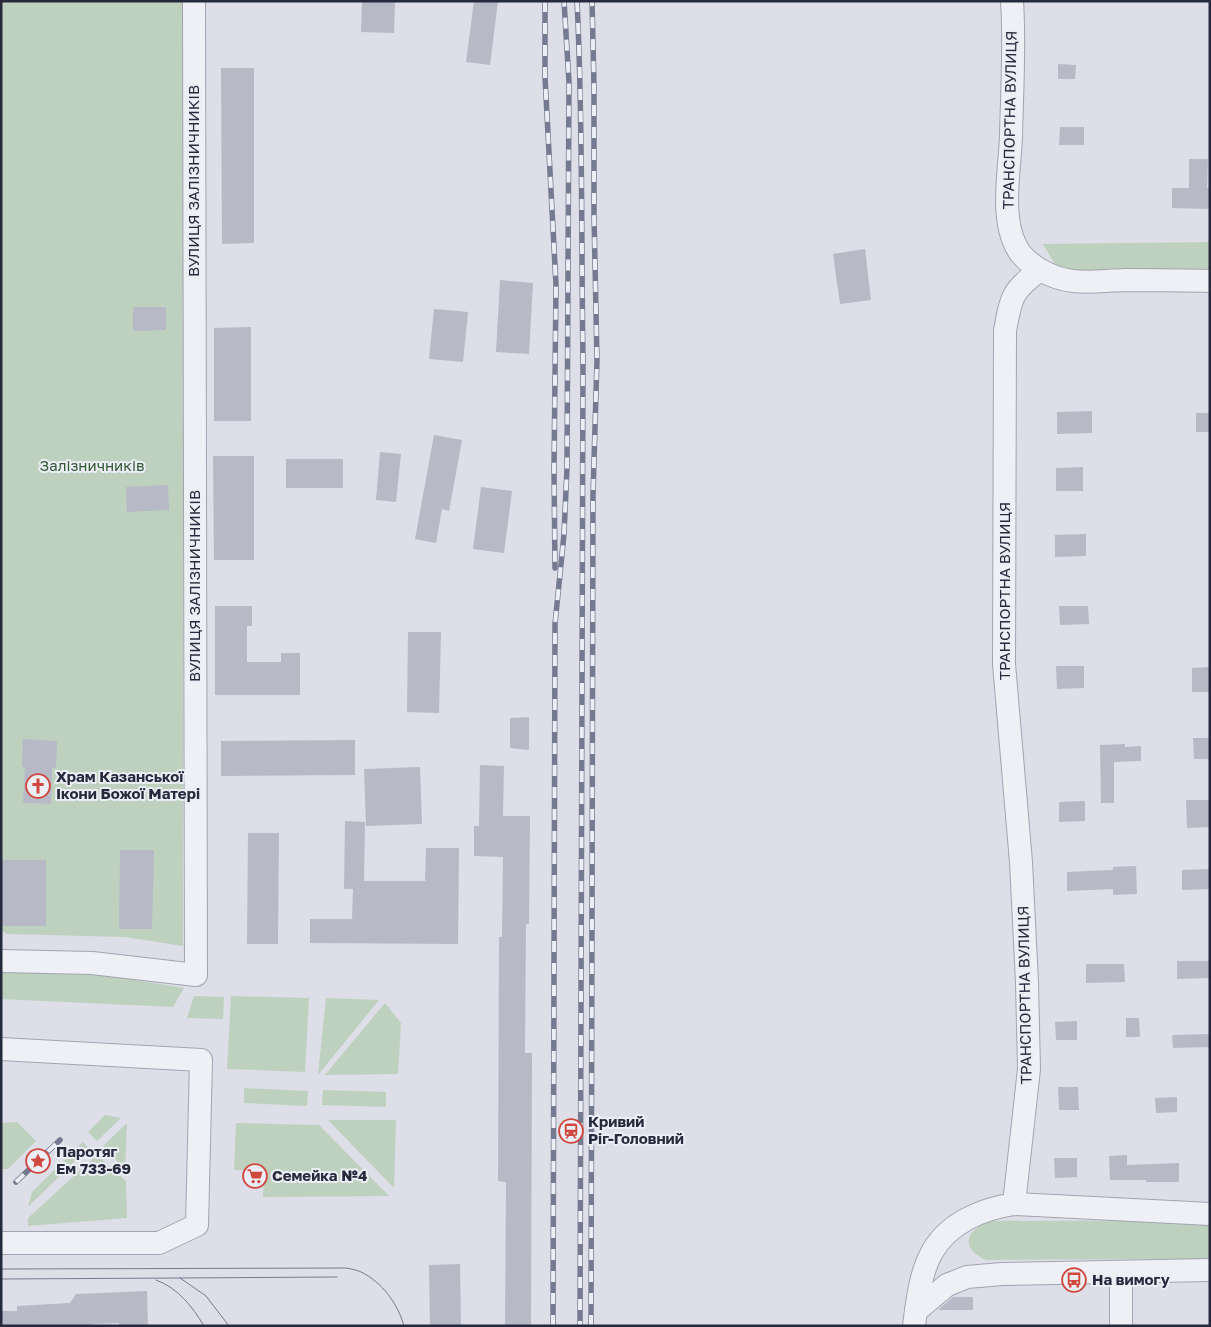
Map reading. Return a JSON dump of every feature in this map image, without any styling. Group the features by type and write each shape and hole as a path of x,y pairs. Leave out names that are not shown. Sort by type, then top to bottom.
{"street":[{"name":"ВУЛИЦЯ ЗАЛІЗНИЧНИКІВ","path":"1,961 92,963 196,975 194,1"},
{"name":"ТРАНСПОРТНА ВУЛИЦЯ","path":"1012,1 1012,82 1007,206 1015,246 1023,258 1040,270 1023,283 1011,300 1005,332 1004,664 1021,862 1029,1069 1014,1204"},
{"path":"1040,270 1055,278 1075,282 1123,280 1210,281"},
{"path":"1,1049 201,1060 197,1225 159,1243 1,1243"},
{"path":"915,1318 922,1277 931,1254 945,1235 969,1217 993,1207 1014,1204 1210,1214"},
{"path":"915,1318 947,1285 967,1276 1210,1270"},
{"path":"1121,1272 1121,1326"}],"green space":[{"name":"Залізничників","path":"1,1 183,1 183,946 125,937 7,934 1,930"},
{"path":"1210,242 1210,271 1060,273 1043,244"},
{"path":"1,970 75,970 184,988 173,1007 1,999"},
{"path":"194,996 224,997 223,1019 187,1018"},
{"path":"231,996 309,998 305,1072 227,1069"},
{"path":"326,998 379,1000 318,1075"},
{"path":"385,1003 401,1023 398,1074 325,1075"},
{"path":"244,1088 308,1091 307,1106 244,1103"},
{"path":"323,1090 386,1092 386,1107 322,1105"},
{"path":"105,1115 121,1118 97,1141 88,1132"},
{"path":"328,1120 396,1120 394,1188"},
{"path":"17,1122 36,1141 8,1169 1,1169 1,1123"},
{"path":"127,1123 125,1169 103,1146"},
{"path":"236,1123 319,1125 389,1196 263,1197 264,1170 234,1170"},
{"path":"83,1142 88,1148 28,1207 32,1192"},
{"path":"97,1155 126,1181 127,1218 28,1226 28,1218"},
{"path":"1210,1220 1210,1259 986,1260 972,1250 969,1245 971,1235 975,1230 989,1221"}],"building":[{"path":"362,1 395,1 394,33 361,32"},
{"path":"474,1 498,1 490,65 466,62"},
{"path":"1058,64 1076,65 1075,79 1058,79"},
{"path":"221,68 254,68 254,243 222,244"},
{"path":"1060,127 1084,127 1084,145 1059,145"},
{"path":"1189,159 1208,159 1207,188 1210,188 1210,209 1172,208 1172,188 1189,188"},
{"path":"865,249 871,300 840,304 833,254"},
{"path":"500,280 533,283 529,354 496,352"},
{"path":"133,307 166,307 166,330 133,331"},
{"path":"434,309 468,312 463,362 429,359"},
{"path":"251,327 251,421 214,421 214,328"},
{"path":"1092,411 1092,433 1057,434 1057,412"},
{"path":"1196,413 1210,413 1210,432 1196,432"},
{"path":"434,435 462,440 449,511 442,509 436,543 415,539"},
{"path":"380,452 401,454 396,502 376,500"},
{"path":"213,456 254,456 254,560 214,560"},
{"path":"286,459 343,459 343,488 286,488"},
{"path":"1083,467 1083,491 1056,491 1056,468"},
{"path":"168,485 169,510 127,512 126,487"},
{"path":"481,487 512,491 504,553 473,549"},
{"path":"1086,534 1086,556 1055,557 1055,535"},
{"path":"215,606 252,606 252,626 247,626 247,662 281,662 281,653 300,653 300,695 215,695"},
{"path":"1059,606 1088,606 1089,624 1060,625"},
{"path":"408,632 441,632 439,713 407,712"},
{"path":"1056,666 1084,666 1084,688 1057,689"},
{"path":"1210,667 1210,692 1192,692 1192,668"},
{"path":"529,717 529,750 510,748 510,718"},
{"path":"1193,738 1210,738 1210,759 1194,759"},
{"name":"Храм Казанської Ікони Божої Матері","path":"23,739 57,741 56,768 52,768 51,804 23,803 25,767 22,767"},
{"path":"355,740 355,775 221,776 221,741"},
{"path":"1125,744 1125,747 1141,746 1141,761 1114,762 1114,803 1101,803 1100,745"},
{"path":"480,765 504,766 503,816 530,816 529,924 526,924 525,1053 532,1053 531,1326 505,1326 506,1182 498,1181 499,937 502,937 503,857 474,856 474,826 479,826"},
{"path":"420,767 422,824 366,826 364,769"},
{"path":"1186,800 1210,800 1210,827 1187,828"},
{"path":"1085,801 1085,821 1059,822 1059,802"},
{"path":"345,821 365,822 364,881 425,881 426,848 459,848 458,944 310,943 310,919 352,919 353,889 344,889"},
{"path":"248,833 279,833 278,944 247,944"},
{"path":"120,850 154,850 152,929 119,929"},
{"path":"1,860 46,860 46,926 1,926"},
{"path":"1136,866 1137,894 1113,895 1113,889 1067,891 1067,872 1113,870 1113,867"},
{"path":"1210,869 1210,889 1182,890 1182,870"},
{"path":"1177,961 1210,961 1210,978 1177,979"},
{"path":"1086,964 1124,964 1125,982 1086,983"},
{"path":"1126,1018 1139,1018 1140,1037 1126,1037"},
{"path":"1077,1021 1077,1040 1056,1040 1055,1022"},
{"path":"1210,1034 1210,1047 1173,1048 1172,1035"},
{"path":"1058,1087 1078,1087 1079,1110 1059,1110"},
{"path":"1177,1097 1177,1112 1156,1113 1155,1098"},
{"path":"1127,1155 1127,1165 1179,1163 1179,1182 1110,1180 1109,1156"},
{"path":"1054,1158 1077,1158 1077,1177 1055,1178"},
{"path":"460,1264 461,1326 430,1326 429,1265"},
{"path":"147,1291 148,1326 119,1326 119,1323 92,1324 92,1326 1,1326 1,1311 17,1311 17,1306 70,1303 76,1294"},
{"path":"953,1297 973,1297 973,1310 938,1310"}],"tram line":[{"path":"1,1269 346,1268 361,1272 376,1282 388,1294 398,1310 404,1326"},
{"path":"180,1278 337,1277"},
{"path":"1,1279 180,1278 206,1296 229,1326"},
{"path":"156,1280 164,1283 184,1298 204,1326"}],"railway":[{"path":"545,1 545,77 556,285 555,568"},
{"path":"553,1326 555,624 564,534 567,468 569,82 564,1"},
{"path":"577,1 581,135 583,358 580,1326"},
{"path":"591,1326 593,495 597,360 592,1"},
{"path":"16,1182 60,1140"}],"place":[{"name":"Храм Казанської Ікони Божої Матері","path":"38,786"},
{"name":"Кривий Ріг-Головний","path":"571,1131"},
{"name":"Паротяг Ем 733-69","path":"38,1161"},
{"name":"Семейка №4","path":"255,1176"},
{"name":"На вимогу","path":"1074,1280"}]}
